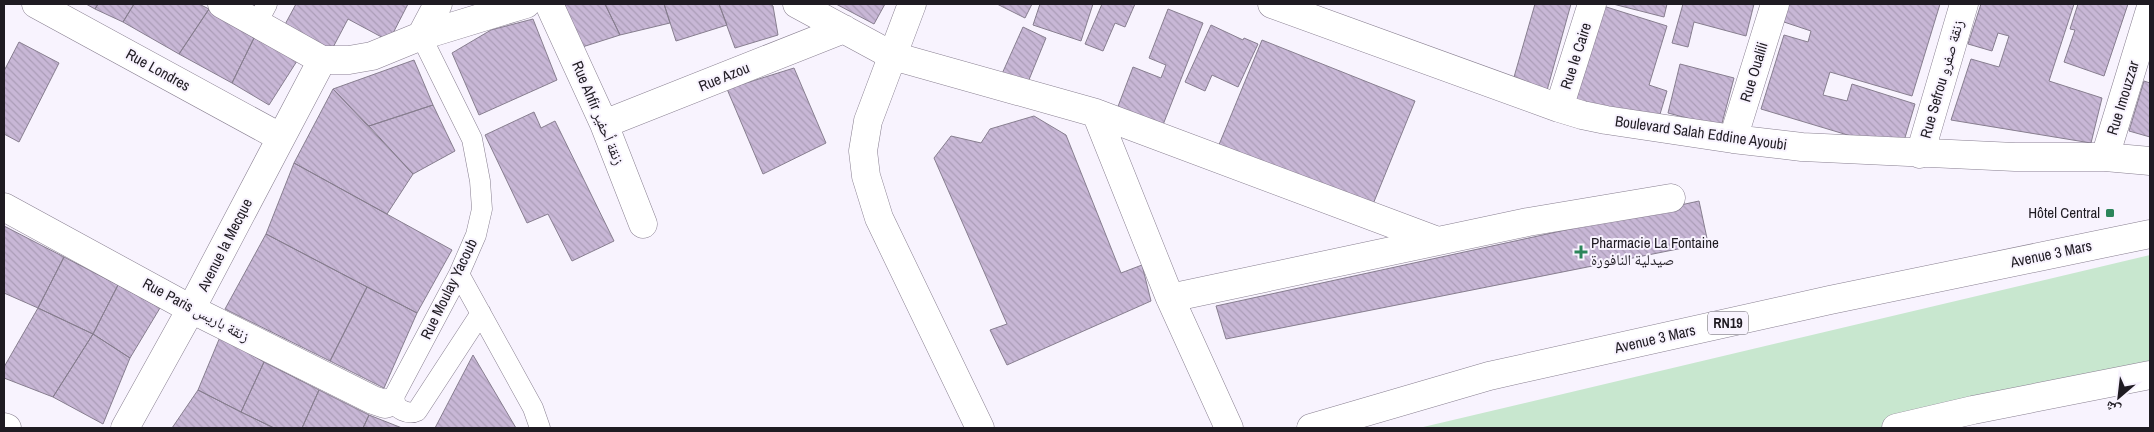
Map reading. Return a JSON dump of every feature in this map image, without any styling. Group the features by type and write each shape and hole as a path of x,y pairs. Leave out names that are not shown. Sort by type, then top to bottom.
{"street":[{"name":"Rue Londres","path":"36,4 280,137"},
{"path":"222,4 262,14 322,60 349,60 372,56 421,36 526,4"},
{"path":"421,36 438,4"},
{"name":"Rue Ahfir زنقة أحفير","path":"549,4 604,124 643,224"},
{"path":"797,4 893,56 1096,112 1438,241"},
{"path":"912,4 868,121 863,151 866,176 879,218 980,428"},
{"name":"Boulevard Salah Eddine Ayoubi","path":"1272,4 1559,108 1598,118 1733,139 1802,147 2015,158 2106,157 2150,161"},
{"name":"Rue le Caire","path":"1559,108 1592,4"},
{"name":"Rue Oualili","path":"1733,139 1775,4"},
{"name":"Rue Sefrou زنقة صفرو","path":"1920,154 1964,4"},
{"name":"Rue Imouzzar","path":"2106,157 2150,10"},
{"name":"Rue Azou","path":"604,124 844,29"},
{"name":"Avenue la Mecque","path":"125,428 191,309 322,60"},
{"path":"1096,112 1170,298 1228,428"},
{"path":"1170,298 1528,222 1671,198"},
{"name":"Rue Paris زنقة باريس","path":"4,207 191,309 373,400 385,404 391,402"},
{"name":"Avenue 3 Mars","path":"1310,428 1489,376 1830,300 2150,234"},
{"path":"1896,428 1973,410 2150,375"}],"lane":[{"name":"Rue Moulay Yacoub","path":"391,402 459,274 476,235 482,209 480,181 472,139 421,36"},
{"path":"459,274 533,408 540,428"},
{"path":"391,402 406,412 413,413 417,411 481,314"}],"green space":[{"path":"2150,255 2150,365 1906,428 1419,428"}],"building":[{"path":"86,4 98,4 95,9"},
{"path":"98,4 134,4 123,22 95,9"},
{"path":"134,4 199,4 209,9 179,54 123,22"},
{"path":"296,4 408,4 389,41 348,19 329,55 282,30"},
{"path":"568,4 605,4 620,35 576,49 555,9"},
{"path":"605,4 664,4 670,23 620,35"},
{"path":"664,4 719,4 727,25 676,41"},
{"path":"719,4 770,4 773,6 778,35 735,48"},
{"path":"836,4 885,4 874,24"},
{"path":"997,4 1032,4 1025,18"},
{"path":"1040,4 1093,4 1081,41 1033,25"},
{"path":"1102,4 1135,4 1125,27 1115,23 1103,51 1085,44"},
{"path":"1535,4 1571,4 1546,94 1512,84"},
{"path":"1613,4 1667,4 1664,17"},
{"path":"1683,4 1754,4 1746,36 1694,22 1688,47 1672,43"},
{"path":"1789,4 1940,4 1912,96 1830,72 1823,95 1847,101 1852,84 1915,104 1901,151 1761,109 1784,35 1808,42 1811,31 1784,22"},
{"path":"1981,4 2074,4 2049,81 2102,98 2091,143 1951,120 1971,59 1999,67 2009,36 1998,33 1992,51 1968,44"},
{"path":"2078,4 2128,4 2104,76 2064,62 2075,30 2070,29"},
{"path":"1600,5 1667,26 1649,85 1667,91 1657,124 1572,98"},
{"path":"209,9 254,38 232,83 179,54"},
{"path":"1168,9 1203,23 1159,135 1114,117 1133,67 1161,78 1166,65 1149,58"},
{"path":"533,19 557,80 479,115 452,53 491,30"},
{"path":"1211,25 1243,40 1244,38 1258,44 1238,87 1212,75 1205,91 1185,82"},
{"path":"1023,27 1046,38 1026,87 1001,76"},
{"path":"254,38 297,61 269,105 232,83"},
{"path":"1262,40 1415,101 1369,214 1216,152"},
{"path":"19,42 59,63 19,142 4,134 4,71"},
{"path":"414,60 433,105 369,126 333,89"},
{"path":"1680,64 1734,78 1721,127 1668,113"},
{"path":"794,68 826,143 763,174 727,89"},
{"path":"2144,81 2150,83 2150,137 2129,131"},
{"path":"333,89 413,174 387,214 294,163"},
{"path":"433,105 455,151 413,174 369,126"},
{"path":"534,112 541,128 555,121 614,241 572,261 548,214 527,223 485,135"},
{"path":"1034,116 1066,135 1121,273 1142,265 1151,301 1007,365 990,330 1007,324 934,158 951,136 981,143 990,129"},
{"path":"294,163 452,250 417,313 266,234"},
{"path":"1699,201 1708,243 1226,339 1216,306"},
{"path":"4,226 64,257 38,308 4,293"},
{"path":"266,234 367,287 330,361 225,309"},
{"path":"64,257 118,285 93,334 38,308"},
{"path":"118,285 160,308 130,358 93,334"},
{"path":"367,287 417,313 384,388 330,361"},
{"path":"38,308 93,334 53,397 4,378 4,367"},
{"path":"93,334 130,358 103,424 53,397"},
{"path":"220,337 264,362 241,412 198,390"},
{"path":"473,355 516,428 435,428"},
{"path":"264,362 319,390 302,428 274,428 241,412"},
{"path":"198,390 241,412 274,428 172,428"},
{"path":"319,390 369,415 363,428 302,428"},
{"path":"369,415 402,428 363,428"}],"place":[{"name":"Hôtel Central","path":"2110,213"},
{"name":"Pharmacie La Fontaine صيدلية النافورة","path":"1581,252"}]}
